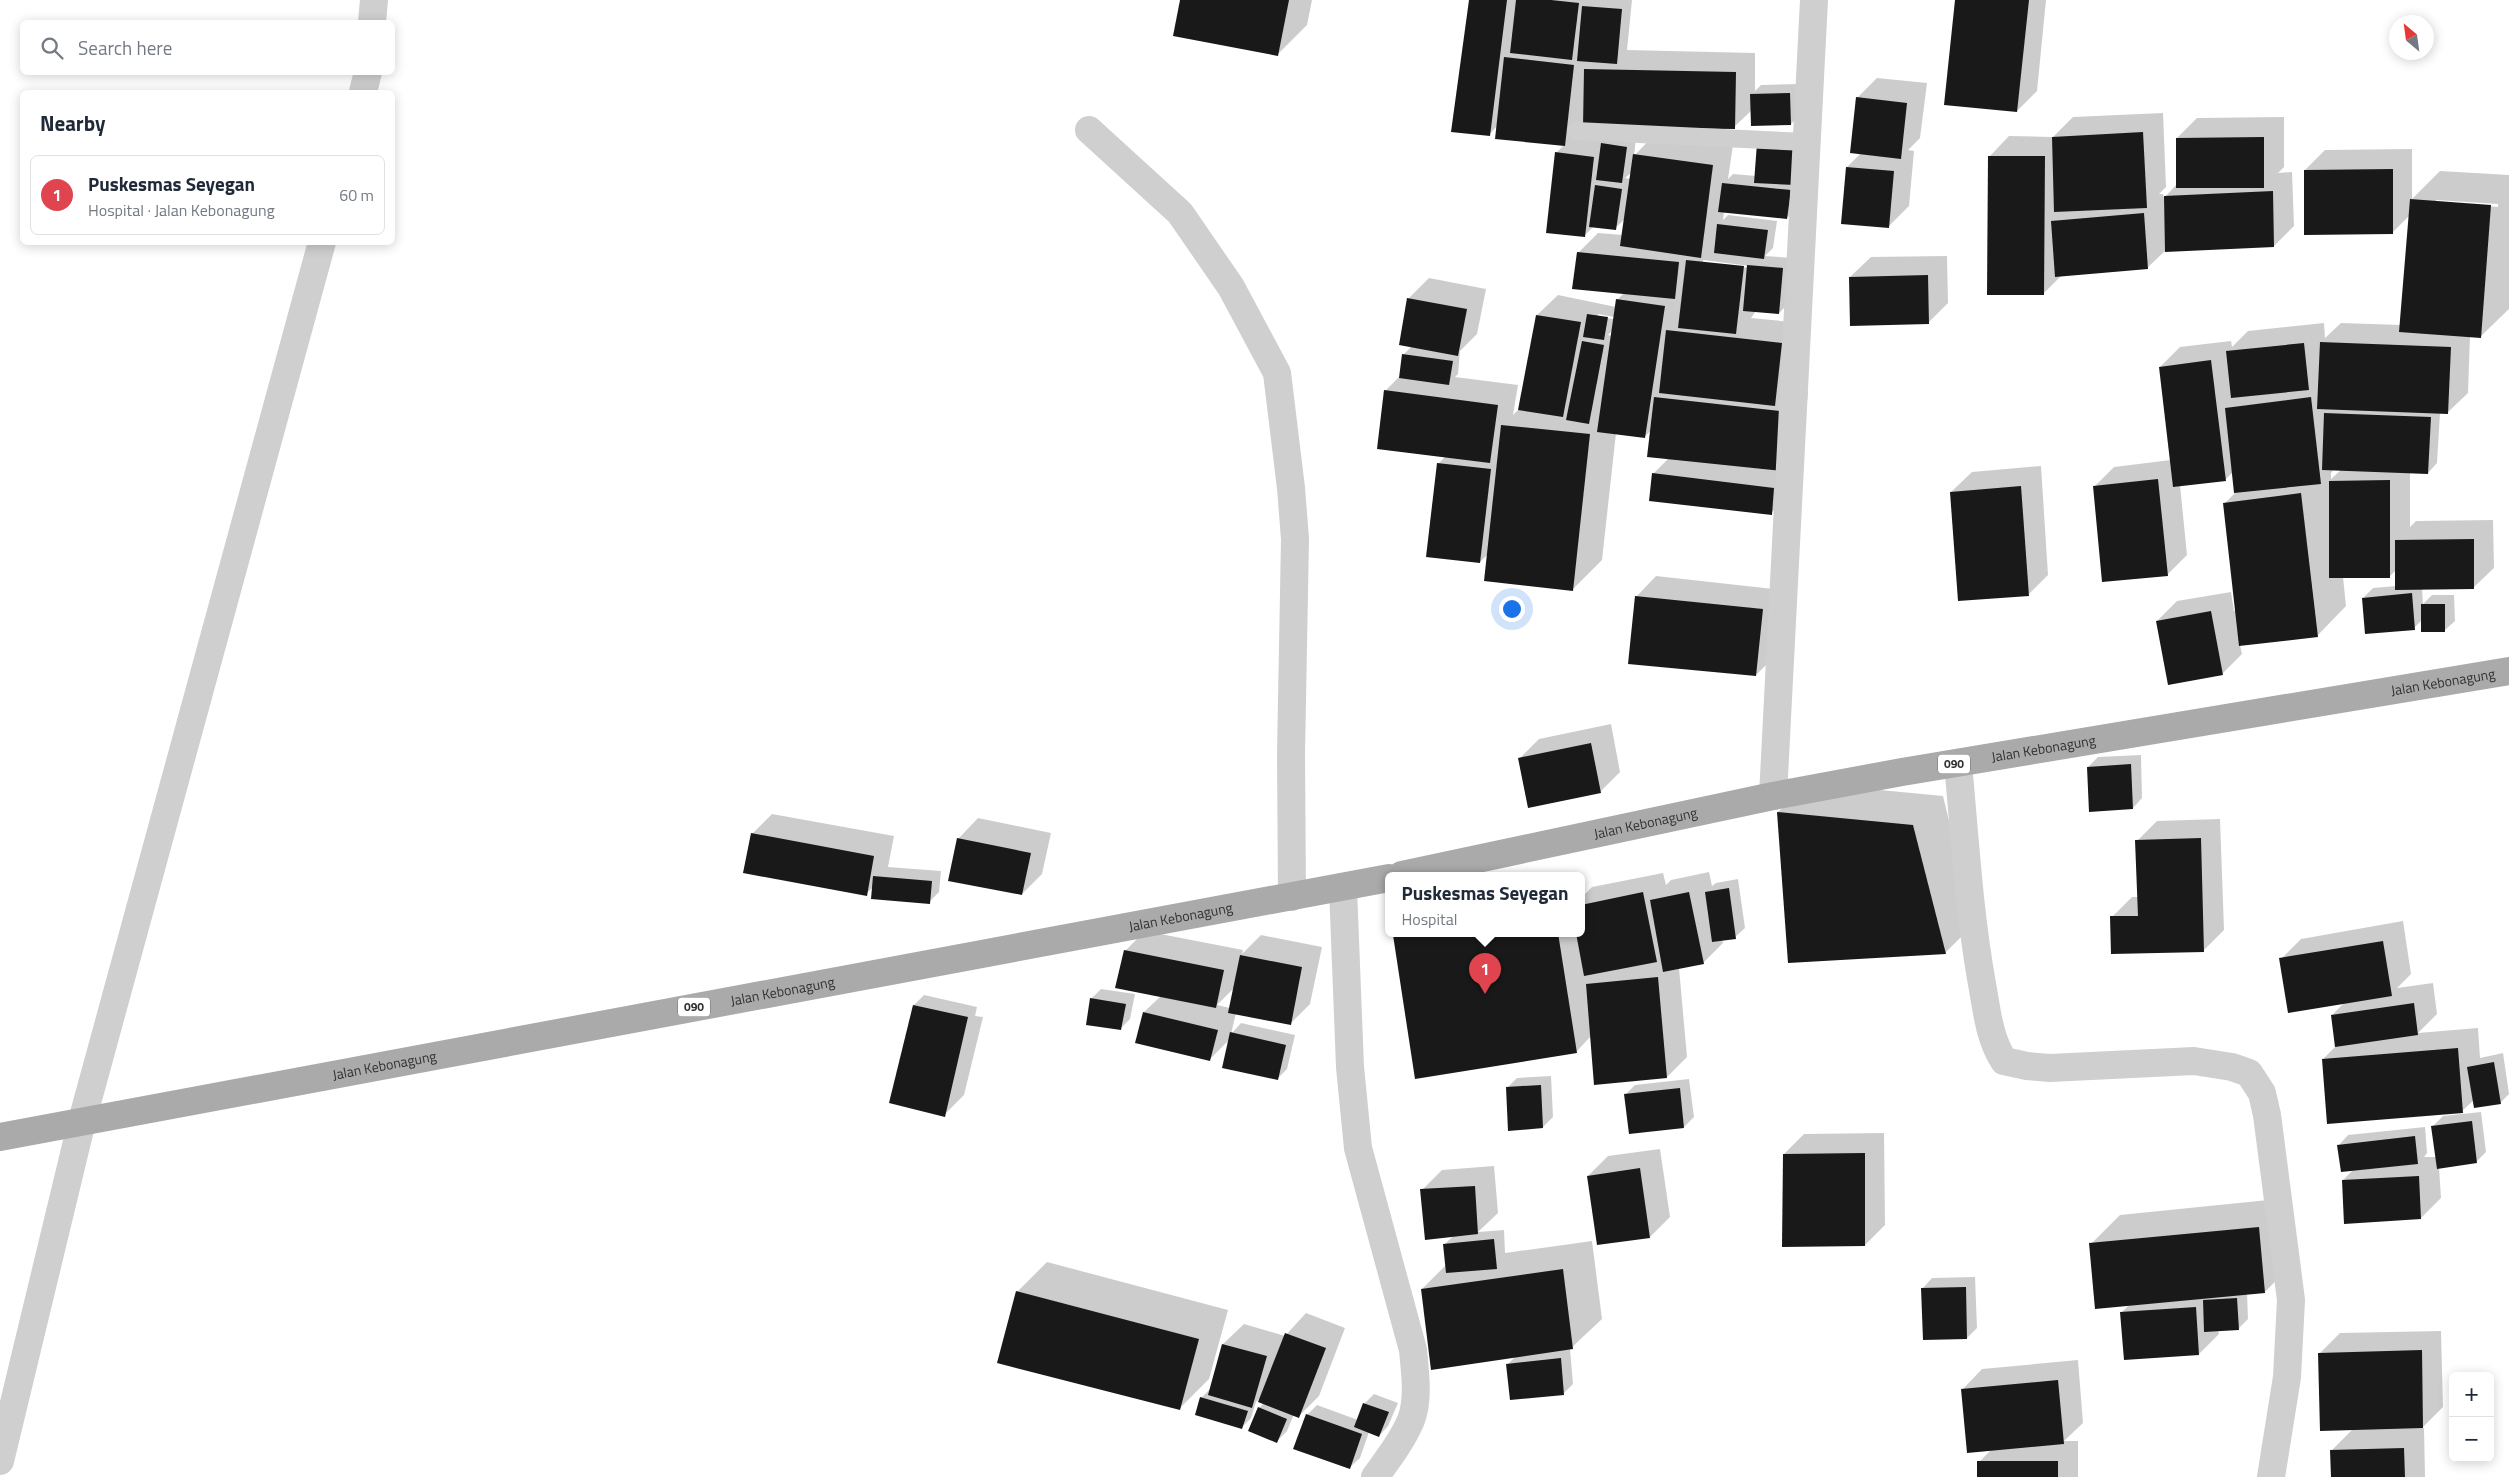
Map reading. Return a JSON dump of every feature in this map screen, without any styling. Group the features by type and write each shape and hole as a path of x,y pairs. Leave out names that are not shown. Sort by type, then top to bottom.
{"main road":[{"name":"Jalan Kebonagung","path":"1416,872 1773,796 2509,671"},
{"name":"Jalan Kebonagung","path":"0,1137 1385,879"}],"street":[{"path":"372,20 374,0"},
{"path":"1773,796 1814,0"},
{"path":"364,90 367,75"},
{"path":"1089,130 1180,213 1231,287 1277,373 1295,538 1291,754 1292,897"},
{"path":"0,1461 82,1121 321,245"},
{"path":"1958,764 1975,943 1994,1043 2004,1061 2050,1068 2194,1061 2249,1073 2262,1093 2267,1115 2291,1300 2287,1377 2271,1477"},
{"path":"1343,888 1350,1066 1358,1148 1413,1350 1416,1380 1412,1419 1375,1477"}],"lane":[{"path":"1576,131 1806,142"}],"building":[{"path":"1180,0 1289,0 1278,56 1173,36"},
{"path":"1469,0 1507,0 1490,136 1451,132"},
{"path":"1516,0 1551,0 1579,3 1572,60 1510,53"},
{"path":"1955,0 2029,0 2017,112 1944,105"},
{"path":"1582,6 1622,9 1617,64 1577,61"},
{"path":"1504,57 1574,65 1565,146 1495,139"},
{"path":"1584,69 1736,72 1735,129 1583,127"},
{"path":"1790,93 1791,125 1751,126 1750,94"},
{"path":"1856,97 1907,103 1901,159 1850,153"},
{"path":"2143,132 2147,208 2054,212 2052,137"},
{"path":"2264,137 2264,188 2176,188 2176,138"},
{"path":"1601,143 1627,147 1622,183 1596,180"},
{"path":"1757,143 1798,146 1795,185 1754,183"},
{"path":"1555,152 1594,157 1585,237 1546,233"},
{"path":"1633,154 1713,165 1701,258 1620,246"},
{"path":"1988,156 2045,156 2044,295 1987,295"},
{"path":"1846,167 1894,171 1889,228 1841,224"},
{"path":"2393,169 2393,234 2304,235 2304,170"},
{"path":"1722,183 1791,190 1787,219 1718,212"},
{"path":"1595,185 1622,189 1616,230 1589,227"},
{"path":"2273,191 2274,247 2165,252 2164,196"},
{"path":"2410,199 2491,205 2481,338 2399,332"},
{"path":"2144,213 2148,269 2055,277 2051,221"},
{"path":"1717,224 1768,230 1764,259 1714,253"},
{"path":"1577,252 1679,262 1675,299 1572,289"},
{"path":"1686,260 1744,266 1736,334 1678,328"},
{"path":"1747,265 1783,268 1779,314 1743,311"},
{"path":"1928,275 1929,324 1850,326 1849,277"},
{"path":"1407,298 1467,309 1458,356 1399,345"},
{"path":"1616,299 1665,306 1645,438 1597,432"},
{"path":"1587,314 1608,317 1604,340 1583,337"},
{"path":"1536,315 1581,322 1563,417 1518,410"},
{"path":"1666,330 1782,343 1775,406 1659,393"},
{"path":"1582,341 1604,345 1589,424 1566,420"},
{"path":"2320,342 2451,347 2448,414 2317,409"},
{"path":"2304,343 2309,390 2231,398 2226,351"},
{"path":"1402,354 1453,361 1449,385 1399,378"},
{"path":"2211,360 2226,481 2173,487 2159,367"},
{"path":"1384,390 1498,405 1490,463 1377,449"},
{"path":"1654,397 1789,412 1782,471 1647,457"},
{"path":"2311,397 2321,484 2234,493 2225,408"},
{"path":"2324,413 2431,417 2428,474 2322,470"},
{"path":"1501,425 1590,434 1573,591 1484,581"},
{"path":"1437,463 1491,469 1480,563 1426,557"},
{"path":"1652,473 1774,488 1772,515 1649,501"},
{"path":"2158,479 2168,576 2102,582 2093,486"},
{"path":"2390,480 2390,578 2329,578 2329,481"},
{"path":"2021,486 2029,596 1958,601 1950,492"},
{"path":"2301,493 2318,637 2239,646 2223,503"},
{"path":"2474,539 2474,589 2395,590 2395,540"},
{"path":"2412,593 2415,630 2365,634 2362,598"},
{"path":"1635,596 1763,609 1756,676 1628,664"},
{"path":"2421,604 2445,604 2445,632 2421,632"},
{"path":"2211,611 2223,675 2168,685 2156,621"},
{"path":"1591,743 1601,793 1528,808 1518,758"},
{"path":"2131,764 2133,809 2089,812 2087,767"},
{"path":"1777,812 1913,825 1946,954 1788,963"},
{"path":"751,833 874,856 867,896 743,873"},
{"path":"957,838 1031,853 1022,895 948,881"},
{"path":"2201,838 2204,952 2111,954 2110,916 2138,916 2135,840"},
{"path":"873,876 932,881 930,904 871,899"},
{"path":"1729,888 1736,939 1712,942 1705,892"},
{"path":"1643,892 1657,962 1584,976 1577,937 1585,937 1585,904"},
{"path":"1689,892 1704,964 1663,972 1650,900"},
{"path":"1393,937 1559,937 1577,1053 1415,1079"},
{"path":"2383,941 2392,996 2288,1013 2279,958"},
{"path":"1124,950 1224,970 1216,1008 1115,988"},
{"path":"1240,955 1302,967 1291,1025 1228,1013"},
{"path":"1658,977 1667,1078 1594,1085 1586,984"},
{"path":"1090,998 1126,1004 1121,1030 1086,1025"},
{"path":"2414,1003 2418,1035 2335,1047 2331,1015"},
{"path":"913,1005 968,1017 945,1117 889,1103"},
{"path":"1143,1012 1218,1030 1210,1061 1135,1043"},
{"path":"1230,1032 1286,1045 1278,1080 1222,1068"},
{"path":"2458,1048 2463,1113 2327,1124 2322,1059"},
{"path":"2494,1062 2501,1104 2474,1108 2467,1067"},
{"path":"1541,1085 1543,1128 1508,1131 1506,1087"},
{"path":"1680,1088 1684,1128 1629,1134 1624,1094"},
{"path":"2472,1121 2477,1163 2437,1169 2431,1126"},
{"path":"2415,1136 2418,1164 2341,1172 2337,1145"},
{"path":"1865,1153 1865,1246 1782,1247 1783,1154"},
{"path":"1640,1168 1650,1238 1597,1245 1587,1176"},
{"path":"2419,1176 2421,1219 2344,1224 2342,1180"},
{"path":"1475,1186 1478,1234 1425,1240 1420,1189"},
{"path":"2259,1227 2265,1293 2095,1309 2089,1243"},
{"path":"1494,1239 1497,1269 1446,1273 1443,1244"},
{"path":"1563,1269 1573,1349 1431,1370 1421,1289"},
{"path":"1966,1287 1967,1339 1923,1340 1921,1288"},
{"path":"1016,1291 1199,1339 1180,1410 997,1363"},
{"path":"2237,1298 2239,1330 2204,1332 2203,1300"},
{"path":"2196,1307 2199,1355 2124,1360 2120,1312"},
{"path":"1285,1333 1326,1348 1299,1418 1258,1402"},
{"path":"1222,1344 1267,1356 1252,1408 1208,1395"},
{"path":"2422,1350 2423,1428 2320,1431 2318,1353"},
{"path":"1561,1358 1564,1395 1510,1400 1506,1364"},
{"path":"2058,1380 2064,1444 1967,1453 1961,1389"},
{"path":"1200,1397 1248,1411 1242,1429 1195,1415"},
{"path":"1363,1403 1389,1412 1379,1437 1354,1427"},
{"path":"1258,1407 1287,1419 1277,1443 1248,1431"},
{"path":"1306,1414 1362,1434 1350,1469 1293,1449"},
{"path":"2404,1448 2405,1477 2331,1477 2330,1450"},
{"path":"1977,1461 2058,1461 2058,1477 1977,1477"}],"place":[{"name":"Puskesmas Seyegan","path":"1485,994"}]}
